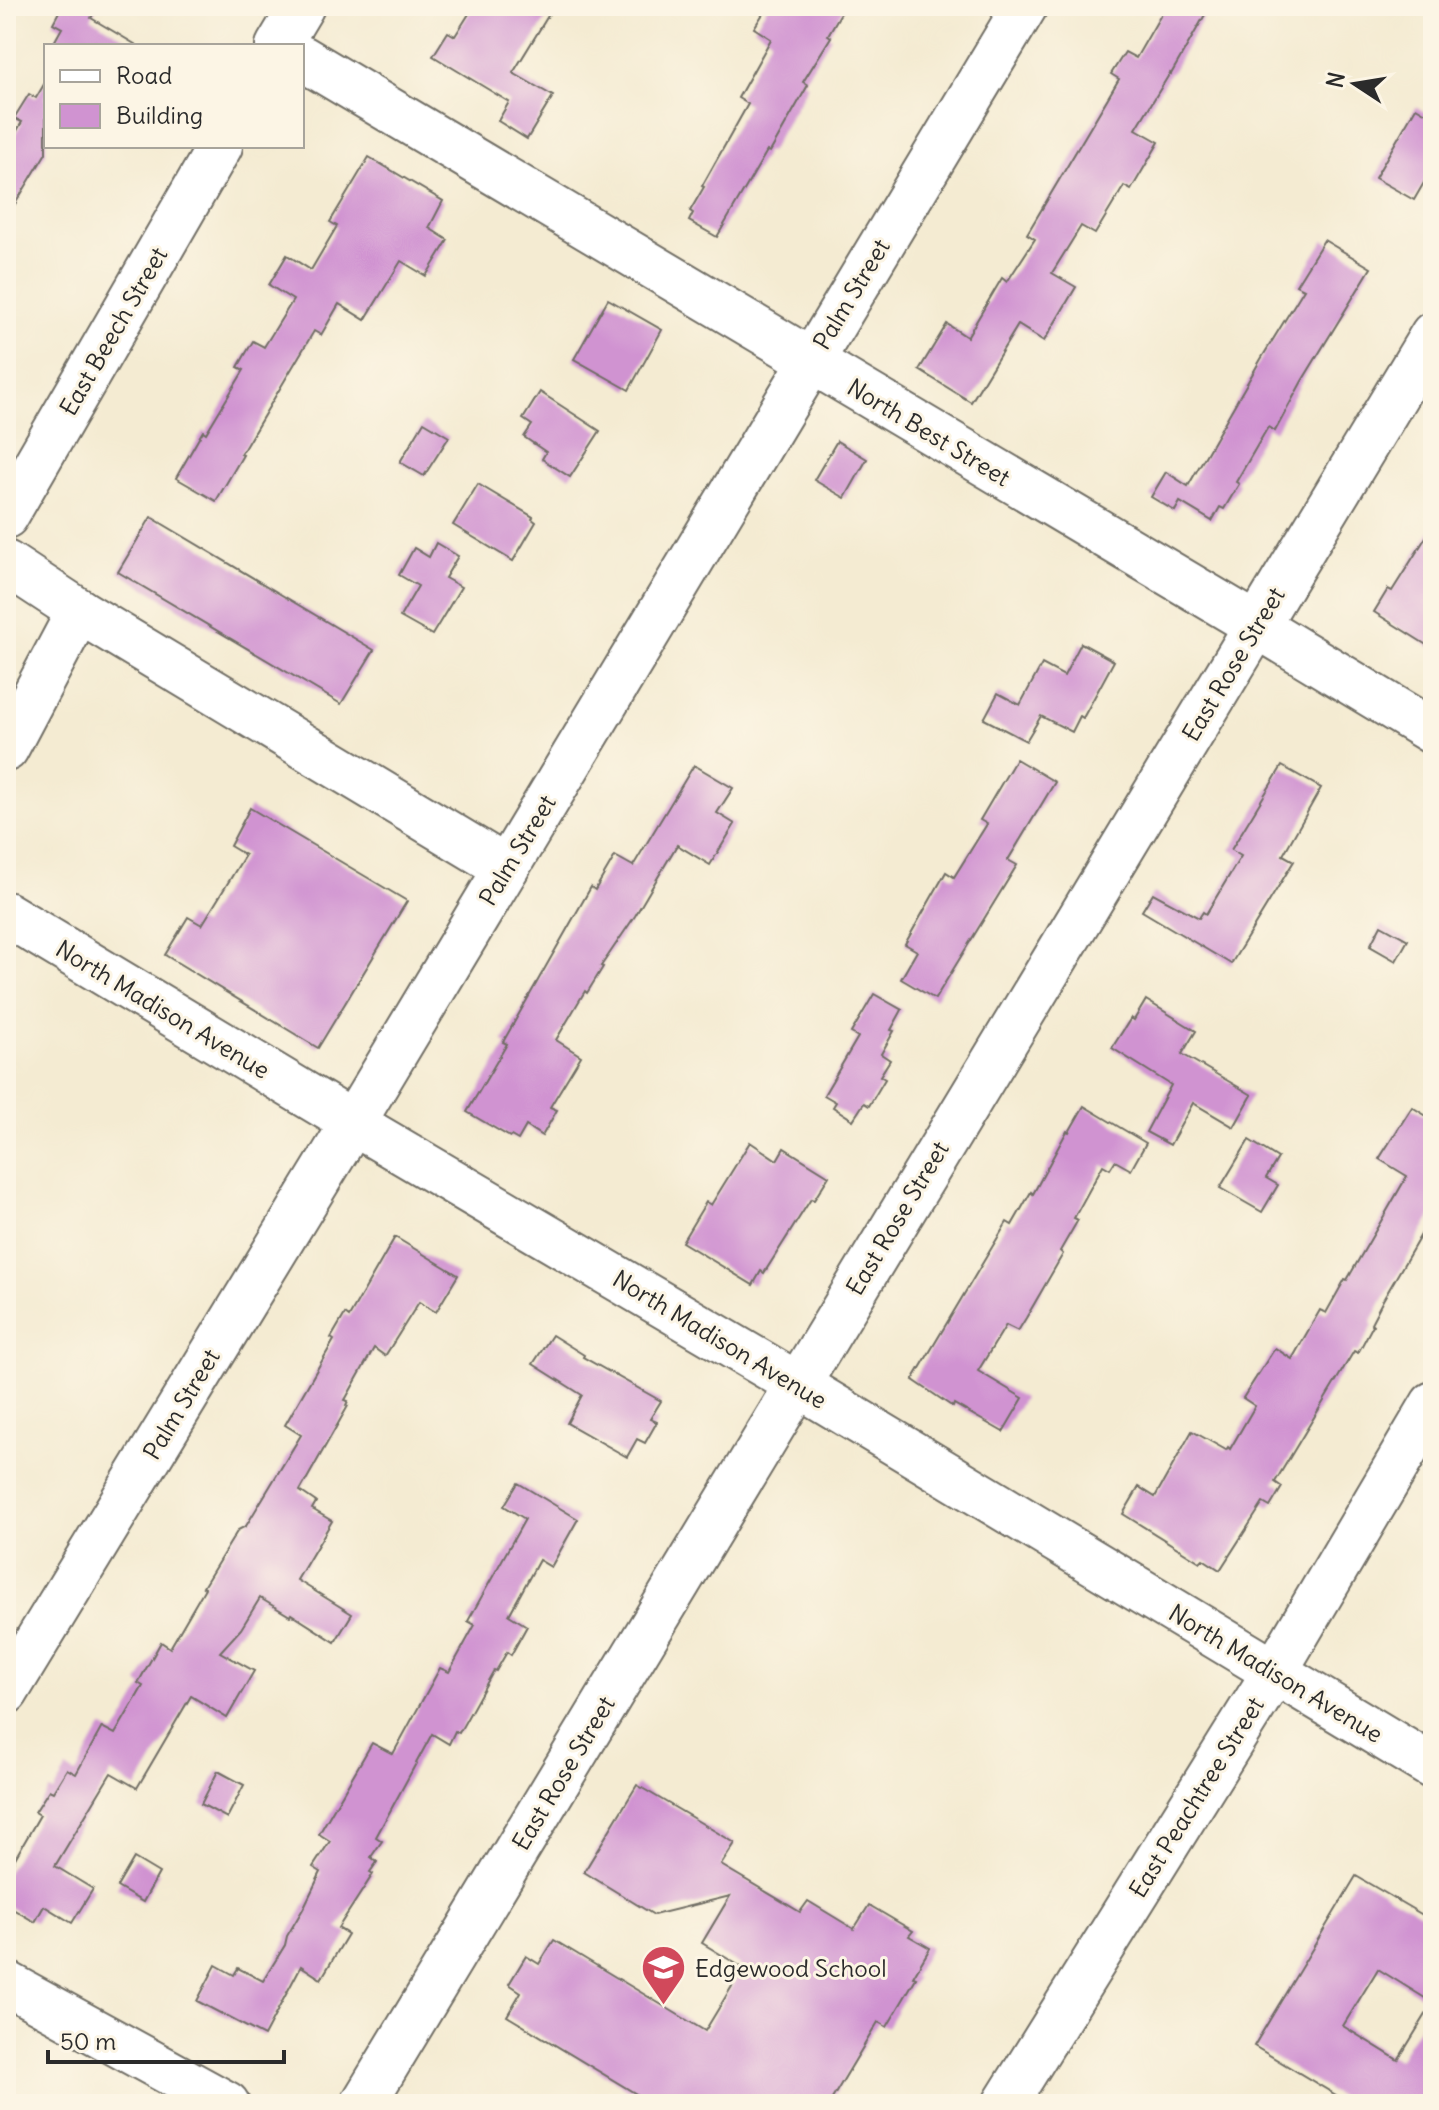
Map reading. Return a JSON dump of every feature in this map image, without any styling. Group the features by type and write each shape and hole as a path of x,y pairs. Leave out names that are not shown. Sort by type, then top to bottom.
{"street":[{"path":"287,44 302,6"},
{"name":"Palm Street","path":"6,1692 353,1123 1025,6"},
{"name":"North Best Street","path":"304,60 1433,732"},
{"name":"East Beech Street","path":"6,516 219,148"},
{"name":"East Rose Street","path":"363,2104 1433,334"},
{"path":"6,563 79,611 506,868"},
{"path":"6,749 79,611"},
{"name":"North Madison Avenue","path":"6,914 353,1123 797,1384 1433,1767"},
{"name":"East Peachtree Street","path":"1005,2104 1274,1673 1433,1404"},
{"path":"6,1983 227,2104"}],"building":[{"path":"62,6 98,6 91,18 135,44 53,44 62,28 53,23"},
{"path":"474,6 554,6 513,73 553,96 527,139 498,121 509,102 433,56 448,32 455,36"},
{"path":"768,6 845,6 828,35 831,37 803,82 808,85 717,237 689,221 693,213 690,211 748,104 738,98 771,39 754,28"},
{"path":"1166,6 1210,6 1136,129 1159,142 1131,190 1124,186 1095,234 1081,226 1052,273 1076,287 1044,341 1018,325 971,402 919,370 947,324 967,337 1002,278 1007,282 1035,239 1027,234 1119,79 1111,74 1125,52 1136,58"},
{"path":"44,84 46,153 6,219 6,150 22,122 14,118 29,94 36,98"},
{"path":"1416,107 1433,117 1433,167 1414,200 1375,178"},
{"path":"369,157 443,201 429,228 448,240 426,276 401,261 365,320 339,304 321,335 314,331 216,501 176,478 244,370 238,367 253,341 264,347 293,300 269,285 287,255 311,270 337,226 330,222"},
{"path":"1324,240 1371,268 1275,431 1268,427 1224,509 1220,507 1212,521 1180,502 1175,511 1151,497 1166,472 1188,486 1304,289 1296,285"},
{"path":"608,299 662,330 629,390 574,359"},
{"path":"540,392 600,431 570,477 542,459 546,452 524,437 532,425 523,419"},
{"path":"424,422 449,437 424,476 400,462"},
{"path":"837,441 867,459 845,498 814,480"},
{"path":"478,484 533,517 536,522 513,561 453,525"},
{"path":"151,517 374,650 341,704 118,572"},
{"path":"1433,526 1433,649 1374,612 1388,589 1392,591"},
{"path":"436,543 458,556 445,578 461,587 432,635 400,617 418,586 399,575 414,548 429,557"},
{"path":"1081,643 1114,661 1072,732 1041,716 1026,741 984,719 998,693 1020,705 1042,664 1064,676"},
{"path":"1016,759 1055,782 1008,860 1017,865 935,999 901,979 917,951 905,944 946,872 954,877 987,824 980,820"},
{"path":"694,765 733,788 717,813 735,824 710,865 677,845 556,1040 581,1056 550,1107 557,1110 542,1136 526,1126 518,1140 510,1137 467,1112 591,887 595,890 615,856 633,866"},
{"path":"1282,766 1321,788 1283,855 1294,861 1231,964 1142,911 1153,893 1199,918 1203,912 1206,914 1241,856 1231,850"},
{"path":"250,808 407,901 318,1048 165,955 188,917 202,925 245,855 230,846"},
{"path":"1381,925 1408,940 1396,961 1370,946"},
{"path":"874,994 902,1010 881,1054 890,1060 880,1076 885,1079 869,1106 864,1103 853,1120 833,1107 836,1102 824,1095 858,1037 851,1033"},
{"path":"1146,1000 1196,1031 1182,1054 1252,1095 1234,1127 1193,1103 1170,1145 1146,1132 1171,1085 1112,1048"},
{"path":"1084,1106 1146,1143 1131,1170 1115,1161 1110,1169 1103,1165 1074,1218 1078,1220 1060,1251 1063,1254 1026,1318 1018,1331 1006,1325 978,1371 1023,1398 1003,1432 954,1404 953,1407 913,1380 1007,1222 1012,1225 1031,1192 1033,1194"},
{"path":"1412,1107 1433,1120 1433,1214 1383,1300 1358,1353 1354,1351 1275,1482 1282,1487 1270,1507 1263,1503 1220,1570 1203,1559 1200,1562 1123,1514 1139,1487 1155,1497 1192,1431 1226,1450 1228,1447 1230,1449 1255,1406 1243,1398 1275,1348 1292,1359 1320,1310 1326,1313 1347,1280 1407,1176 1379,1159"},
{"path":"1249,1140 1278,1158 1266,1178 1278,1185 1262,1212 1220,1188"},
{"path":"750,1142 777,1160 784,1148 829,1176 753,1285 682,1242 706,1202 711,1205"},
{"path":"395,1237 458,1275 436,1312 419,1302 385,1356 374,1348 345,1400 348,1406 300,1491 316,1502 312,1509 332,1521 297,1580 352,1614 335,1642 260,1598 241,1629 220,1652 254,1671 227,1718 191,1696 137,1788 111,1773 55,1866 93,1889 72,1923 44,1906 35,1922 6,1905 6,1874 40,1815 35,1812 49,1790 53,1792 67,1769 76,1774 102,1727 115,1734 143,1686 138,1683 161,1642 170,1648 238,1530 246,1526 301,1435 285,1425 334,1340 331,1338 345,1314 349,1317"},
{"path":"552,1335 583,1357 661,1401 650,1419 657,1422 645,1443 637,1439 627,1457 567,1423 582,1395 533,1364"},
{"path":"518,1483 578,1519 551,1567 539,1560 509,1615 527,1626 511,1655 507,1652 494,1670 459,1733 455,1731 449,1744 432,1734 376,1837 382,1841 371,1857 377,1862 370,1872 373,1874 338,1928 348,1934 321,1979 301,1966 264,2036 197,2001 216,1965 234,1975 238,1968 263,1981 285,1945 321,1872 313,1867 330,1841 319,1834 372,1743 393,1754 440,1668 449,1672 475,1625 468,1621 525,1519 504,1506"},
{"path":"218,1771 244,1785 227,1818 201,1804"},
{"path":"637,1785 735,1843 721,1865 800,1912 808,1901 854,1929 869,1905 913,1931 909,1936 930,1948 887,2027 878,2022 829,2104 653,2104 507,2016 521,1992 509,1984 526,1956 539,1964 554,1940 705,2031 743,1968 702,1943 730,1896 654,1915 584,1872"},
{"path":"134,1858 159,1873 143,1902 117,1887"},
{"path":"1356,1876 1433,1921 1433,2003 1433,2104 1351,2104 1254,2046","holes":["1378,1969 1433,2003 1398,2060 1343,2026"]}],"place":[{"name":"Edgewood School","path":"664,2007"}]}
